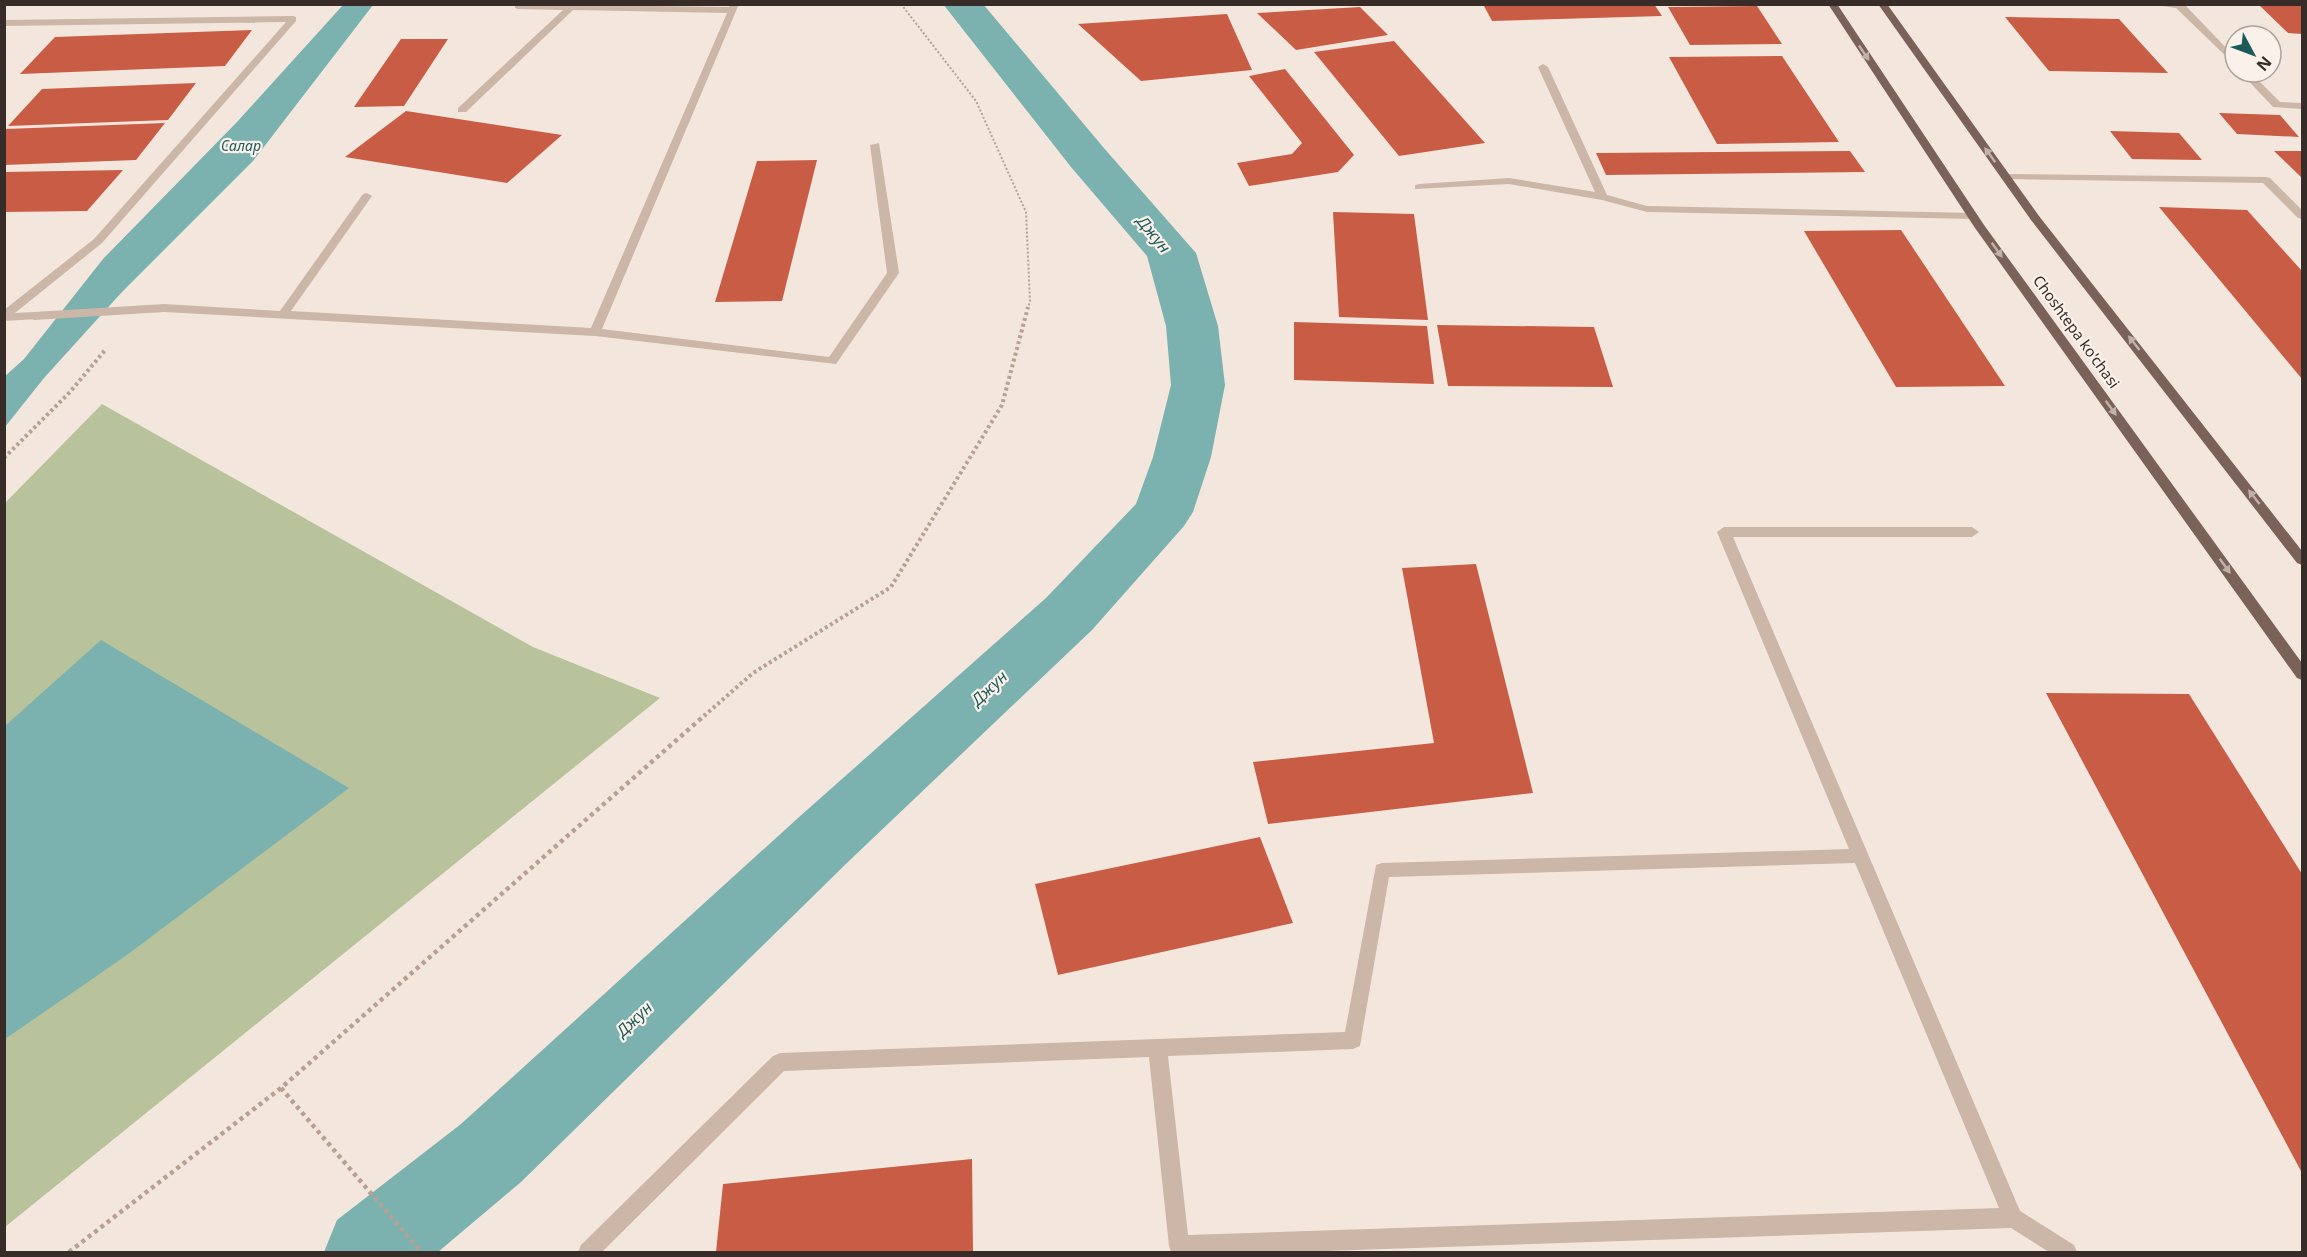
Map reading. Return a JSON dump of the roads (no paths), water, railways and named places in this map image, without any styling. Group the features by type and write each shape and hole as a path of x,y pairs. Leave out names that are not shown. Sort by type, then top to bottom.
{"main road":[{"name":"Choshtepa ko'chasi","path":"1832,4 1973,216 2302,674"},
{"path":"1882,4 2036,218 2302,560"}],"street":[{"path":"520,4 518,6 733,7 595,332"},
{"path":"2153,4 2179,5 2223,50"},
{"path":"462,110 571,7"},
{"path":"4,23 293,20 98,242 4,316"},
{"path":"1543,67 1603,197"},
{"path":"2257,84 2277,105 2302,106"},
{"path":"4,316 164,308 595,332 831,361 893,273 875,145"},
{"path":"2006,177 2266,180 2302,216"},
{"path":"1419,187 1509,181 1603,197 1647,209 1973,216"},
{"path":"283,315 367,196"},
{"path":"1972,532 1724,532 2013,1218"},
{"path":"588,1252 780,1062 1353,1040 1382,870 1861,856"},
{"path":"1157,1047 1179,1246 2013,1218 2067,1252"}],"water":[{"name":"Салар","path":"343,5 373,5 253,161 121,293 44,378 5,427 4,377 24,359 103,259 237,122"},
{"path":"101,640 349,788 127,955 5,1039 5,726"}],"waterway":[{"name":"Джун","path":"369,1252 491,1153 824,839 1069,614 1163,512 1182,457 1198,385 1192,326 1171,253 1087,157 962,4"}]}
